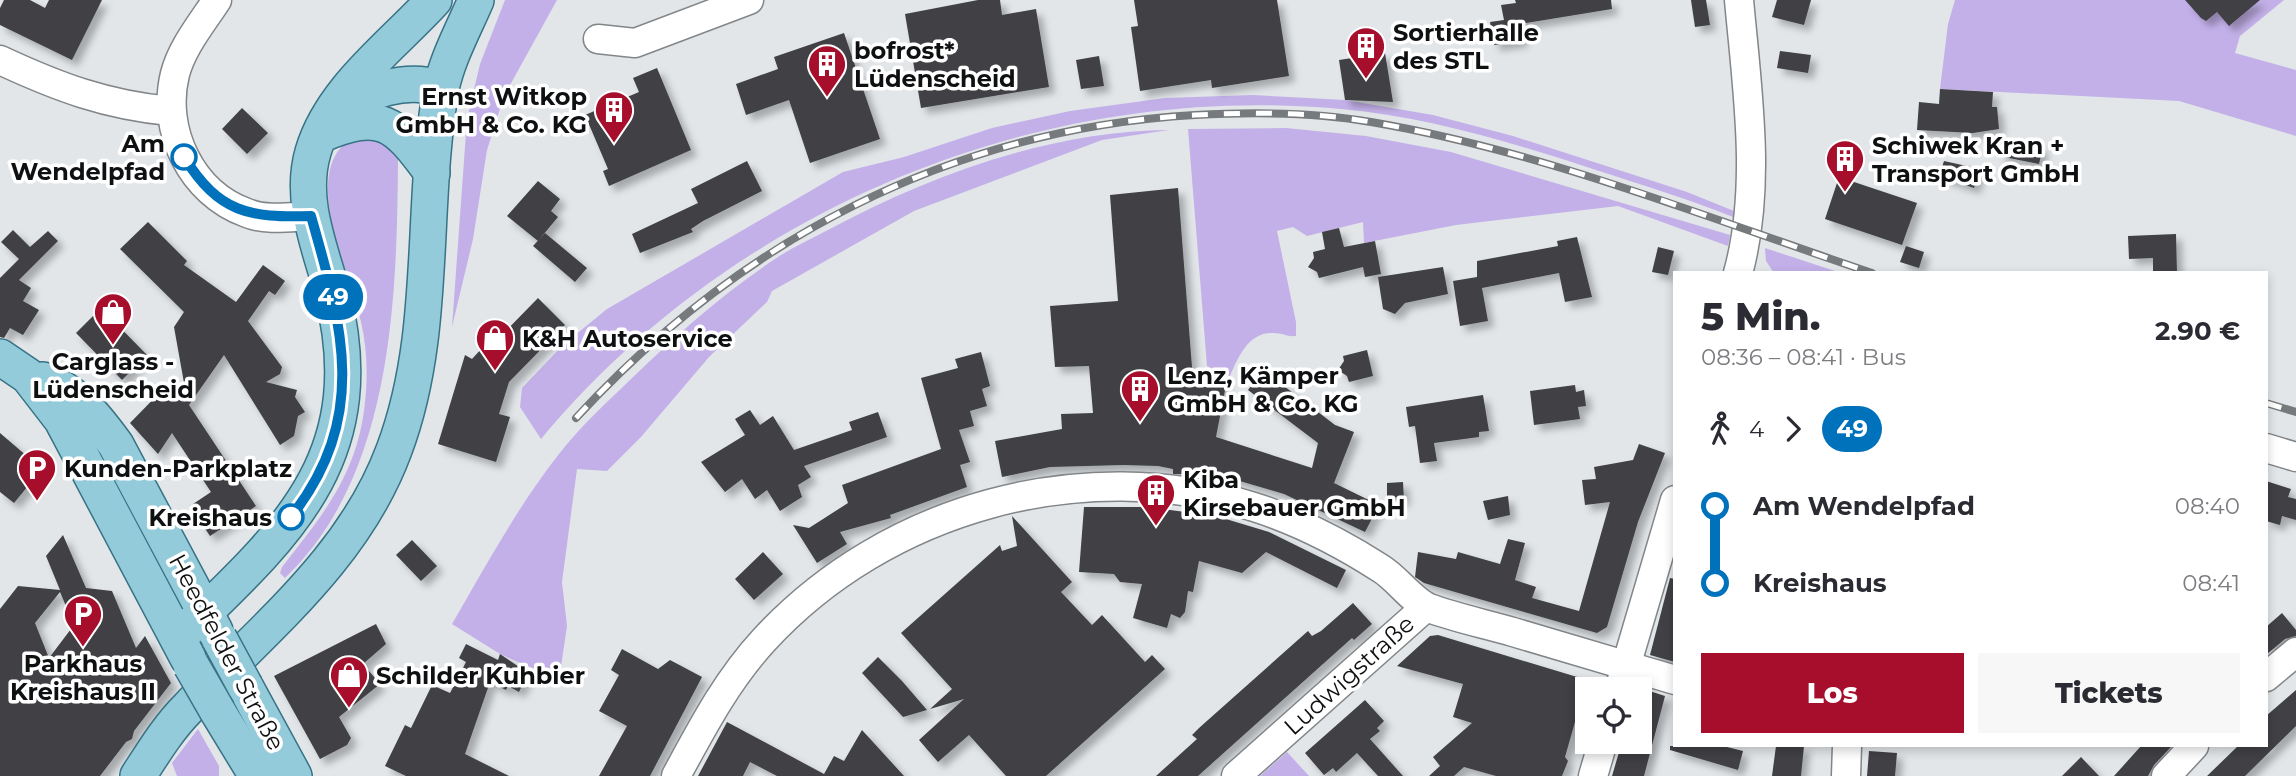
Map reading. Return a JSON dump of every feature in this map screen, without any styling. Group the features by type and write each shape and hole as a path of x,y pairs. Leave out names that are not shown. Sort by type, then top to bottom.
{"main road":[{"path":"184,651 212,625 244,575 298,508 323,470 333,446 341,414 342,359 336,306 311,216 308,169 327,122 361,75 434,0"},
{"path":"442,85 476,0"},
{"path":"138,776 186,709 315,580 355,526 395,449 416,363 428,270 432,173 442,85 440,72 423,59 397,57 376,61"},
{"path":"327,122 394,85 442,85"},
{"path":"327,122 371,121 385,125 415,150 432,173"},
{"name":"Heedfelder Straße","path":"14,366 60,385 107,433 295,776"},
{"name":"Heedfelder Straße","path":"14,366 48,398 74,440 184,651 257,776"}],"street":[{"path":"218,0 178,64 170,111 184,157 208,189 247,214 269,217 311,216"},
{"path":"598,39 635,43 749,0"},
{"path":"1738,271 1748,231 1749,189 1746,85 1739,0"},
{"path":"0,61 44,81 98,100 170,111"},
{"path":"2268,449 2296,457"},
{"path":"676,776 736,674 781,622 822,586 909,531 993,503 1048,491 1098,487 1140,487 1222,499 1295,523 1341,546 1382,569 1426,607"},
{"path":"1622,677 1673,506"},
{"name":"Ludwigstraße","path":"1236,776 1426,607 1619,677"},
{"path":"2268,675 2296,652"},
{"name":"Ludwigstraße","path":"1652,679 1673,680"},
{"path":"1846,776 1847,747"},
{"path":"2166,776 2193,747"},
{"path":"1593,776 1599,754"}],"shaded area":[{"path":"505,0 557,0 504,96 487,150 473,239 452,327 467,119 480,64"},
{"path":"1955,0 2284,0 2240,36 2235,53 2296,70 2296,136 2179,101 1940,89 1948,24"},
{"path":"1253,95 1345,100 1433,115 1513,136 1687,192 1734,211 1733,217 1534,150 1406,118 1341,109 1229,106 1117,116 1007,140 901,176 800,225 705,286 619,357 541,439 520,407 522,388 563,345 607,309 843,172 904,157 992,128 1070,111 1165,98"},
{"path":"1286,128 1366,136 1451,152 1730,235 1728,246 1618,206 1456,225 1364,243 1363,222 1307,236 1293,227 1277,231 1296,322 1296,336 1265,333 1258,336 1246,347 1230,376 1207,366 1188,129"},
{"path":"1169,130 1102,140 914,211 772,291 767,302 709,357 641,437 607,471 577,469 562,582 567,626 559,680 500,654 452,624 516,516 567,444 663,348 755,272 781,255 866,211 949,175 992,160 1080,138"},
{"path":"353,138 384,141 398,158 395,268 382,382 368,437 348,489 321,536 285,578 280,573 282,567 336,492 355,451 361,428 366,382 365,342 332,225 328,198 329,174 337,153"},
{"path":"1765,248 1835,271 1773,271 1766,261"},
{"path":"198,729 219,766 219,776 177,776 172,763"},
{"path":"1287,752 1309,776 1260,776"}],"building":[{"path":"4,0 30,0 45,8 49,0 102,0 72,60 0,25 0,8"},
{"path":"978,0 1000,0 1002,15 1036,9 1049,87 921,108 905,14"},
{"path":"1134,0 1277,0 1289,76 1212,88 1211,80 1140,91 1131,27 1138,26"},
{"path":"1515,0 1611,0 1612,9 1520,24 1522,41 1494,45 1490,22 1504,20 1501,5 1516,3"},
{"path":"1691,0 1706,0 1710,25 1695,27"},
{"path":"1777,0 1811,0 1804,25 1772,17"},
{"path":"2185,0 2260,0 2229,26 2217,12 2206,21"},
{"name":"bofrost* Lüdenscheid","path":"844,33 880,139 810,163 789,100 746,115 736,84 778,69 774,57"},
{"path":"1780,51 1811,55 1808,73 1777,68"},
{"name":"Sortierhalle des STL","path":"1385,53 1393,102 1345,100 1339,60"},
{"path":"1099,56 1104,86 1081,89 1076,60"},
{"path":"657,68 691,150 609,186 603,171 608,169 585,115 639,92 633,78"},
{"path":"1940,89 1993,92 1992,107 1997,107 1999,129 1973,133 1917,130 1919,102 1939,104"},
{"path":"242,108 268,133 247,154 222,129"},
{"path":"2003,139 2043,147 2039,164 1999,156"},
{"path":"747,161 762,191 703,221 691,229 693,232 640,253 632,234 698,203 691,189"},
{"path":"1944,161 1980,169 1974,188 1939,176"},
{"path":"1839,177 1917,203 1902,245 1825,219"},
{"path":"538,181 560,199 551,211 558,217 538,241 507,216"},
{"path":"1178,188 1193,380 1226,385 1216,437 1312,468 1318,443 1248,390 1263,370 1335,425 1354,432 1334,483 1379,505 1365,532 1284,494 1216,474 1173,474 1173,469 1158,466 1123,465 1050,467 1002,477 995,441 1062,429 1061,414 1093,413 1089,366 1055,367 1050,306 1118,301 1110,195"},
{"path":"148,222 187,261 184,265 236,302 263,265 285,281 275,295 269,291 248,321 282,367 280,374 266,382 297,390 295,397 305,412 298,416 294,436 280,445 224,355 189,405 256,506 210,536 190,506 211,492 172,433 158,454 130,423 172,380 186,394 174,327 184,312 120,249"},
{"path":"1339,228 1344,247 1375,241 1381,274 1365,277 1363,267 1319,278 1317,272 1308,267 1314,258 1313,252 1325,249 1322,232"},
{"path":"13,230 30,247 48,231 58,241 19,280 31,288 23,301 39,310 23,335 10,328 4,338 0,337 0,278 19,259 1,242"},
{"path":"545,233 587,268 575,282 533,246"},
{"path":"2176,234 2177,271 2153,271 2153,258 2129,259 2128,236"},
{"path":"1577,237 1592,297 1565,302 1559,273 1482,288 1488,321 1460,326 1453,281 1477,277 1477,261 1558,246 1557,241"},
{"path":"1906,246 1924,252 1919,268 1900,262"},
{"path":"1658,247 1674,251 1668,275 1652,272"},
{"path":"1443,267 1448,294 1405,303 1395,314 1383,309 1378,277"},
{"name":"K&H Autoservice","path":"538,298 565,325 509,382 499,414 510,417 496,462 438,444 465,355 472,359 493,336 497,340"},
{"name":"Carglass - Lüdenscheid","path":"101,308 147,355 122,380 76,333"},
{"path":"1367,350 1373,376 1349,382 1347,376 1338,370 1344,361 1343,356"},
{"path":"981,352 990,386 982,389 987,406 970,411 974,426 959,430 970,462 960,465 967,487 890,515 891,518 840,532 847,544 817,563 793,525 809,528 848,503 842,485 941,449 921,378 958,368 955,359"},
{"path":"1575,385 1576,392 1584,390 1586,406 1578,407 1580,419 1534,425 1530,391"},
{"path":"1483,395 1489,431 1479,432 1479,437 1434,443 1437,461 1420,463 1415,426 1409,427 1406,407"},
{"path":"750,410 760,425 773,416 794,450 852,430 849,422 878,412 887,437 804,466 811,477 798,485 802,497 780,511 767,490 755,499 742,479 725,492 701,462 745,435 735,419"},
{"path":"0,433 42,469 14,503 0,492"},
{"path":"1639,444 1665,453 1638,522 1607,627 1597,633 1424,583 1415,577 1418,552 1456,559 1458,552 1500,564 1508,539 1525,543 1515,580 1536,587 1532,598 1579,611 1610,502 1585,505 1582,480 1596,479 1594,467 1633,460"},
{"path":"1403,482 1404,500 1387,501 1387,483"},
{"path":"2268,482 2291,489 2288,497 2296,499 2296,520 2282,516 2280,525 2268,522"},
{"path":"1508,496 1510,515 1488,520 1483,501"},
{"path":"1084,507 1147,507 1216,516 1269,532 1346,570 1337,588 1266,552 1242,573 1199,561 1193,592 1188,591 1185,612 1180,618 1171,614 1167,628 1133,618 1142,584 1120,582 1114,574 1079,572"},
{"path":"1012,516 1072,582 1061,592 1092,625 1102,615 1145,662 1152,655 1165,669 1046,776 1006,776 969,735 938,762 919,740 964,699 930,709 952,689 901,633 1000,545 1002,551 1017,546"},
{"path":"63,535 86,588 112,591 136,648 145,636 171,683 134,731 132,739 126,742 100,776 0,776 0,609 18,586 60,590 46,556","holes":["60,592 74,625 49,658 35,623"]},
{"path":"412,540 437,566 421,581 396,555"},
{"path":"763,552 783,574 754,600 735,579"},
{"path":"1670,578 1673,579 1673,661 1650,655"},
{"path":"1353,603 1372,624 1354,640 1352,638 1198,776 1156,776 1197,739 1192,735 1199,728 1308,631 1312,636 1321,631"},
{"path":"2282,613 2296,630 2296,636 2285,639 2268,653 2268,625"},
{"path":"376,624 386,644 363,664 380,684 339,717 351,738 347,745 320,759 274,676"},
{"path":"1438,635 1577,677 1575,722 1565,757 1568,761 1562,776 1496,776 1464,767 1454,776 1429,776 1440,766 1433,757 1472,723 1453,717 1463,684 1397,666 1430,636"},
{"path":"466,644 498,660 500,654 528,673 519,692 508,686 506,690 490,682 465,754 509,776 406,776 385,766 405,725 411,728 432,685 450,693 466,662 459,658"},
{"path":"622,649 658,669 670,660 702,677 650,776 599,776 627,726 599,711 619,675 611,670"},
{"path":"878,657 927,710 903,717 862,673"},
{"path":"2296,690 2296,726 2245,776 2207,776 2237,747 2268,747 2268,714"},
{"path":"1652,692 1665,696 1652,746"},
{"path":"1365,700 1384,721 1377,728 1380,731 1370,739 1403,776 1378,776 1357,753 1336,772 1333,768 1324,775 1305,753"},
{"path":"727,722 824,774 834,756 844,761 862,730 904,776 777,776 750,762 743,776 698,776"},
{"path":"1670,746 1673,746 1727,747 1743,751 1738,770 1670,750"},
{"path":"1776,747 1804,747 1801,776 1772,776"},
{"path":"2140,747 2171,747 2154,765 2148,776 2114,776"},
{"path":"1869,751 1897,753 1895,776 1867,776"},
{"path":"1618,754 1650,754 1644,776 1612,776"},
{"path":"2081,757 2099,776 2062,776"}],"railway":[{"path":"576,418 640,354 707,298 779,248 855,205 935,170 1018,143 1105,125 1239,113 1306,115 1371,122 1498,150 1561,168 1866,271"},
{"path":"2268,404 2296,412"}],"bus line":[{"name":"49","path":"184,157 208,189 247,214 269,217 311,216 336,306 343,375 341,414 333,446 323,470 291,517"}],"place":[{"name":"Sortierhalle des STL","path":"1366,80"},
{"name":"bofrost* Lüdenscheid","path":"827,98"},
{"name":"Ernst Witkop GmbH & Co. KG","path":"614,144"},
{"name":"Am Wendelpfad","path":"184,157"},
{"name":"Schiwek Kran + Transport GmbH","path":"1845,193"},
{"name":"Carglass - Lüdenscheid","path":"113,346"},
{"name":"K&H Autoservice","path":"495,372"},
{"name":"Lenz, Kämper GmbH & Co. KG","path":"1140,423"},
{"name":"Kunden-Parkplatz","path":"37,502"},
{"name":"Kreishaus","path":"291,517"},
{"name":"Kiba Kirsebauer GmbH","path":"1156,527"},
{"name":"Parkhaus Kreishaus II","path":"83,648"},
{"name":"Schilder Kuhbier","path":"349,709"}]}
